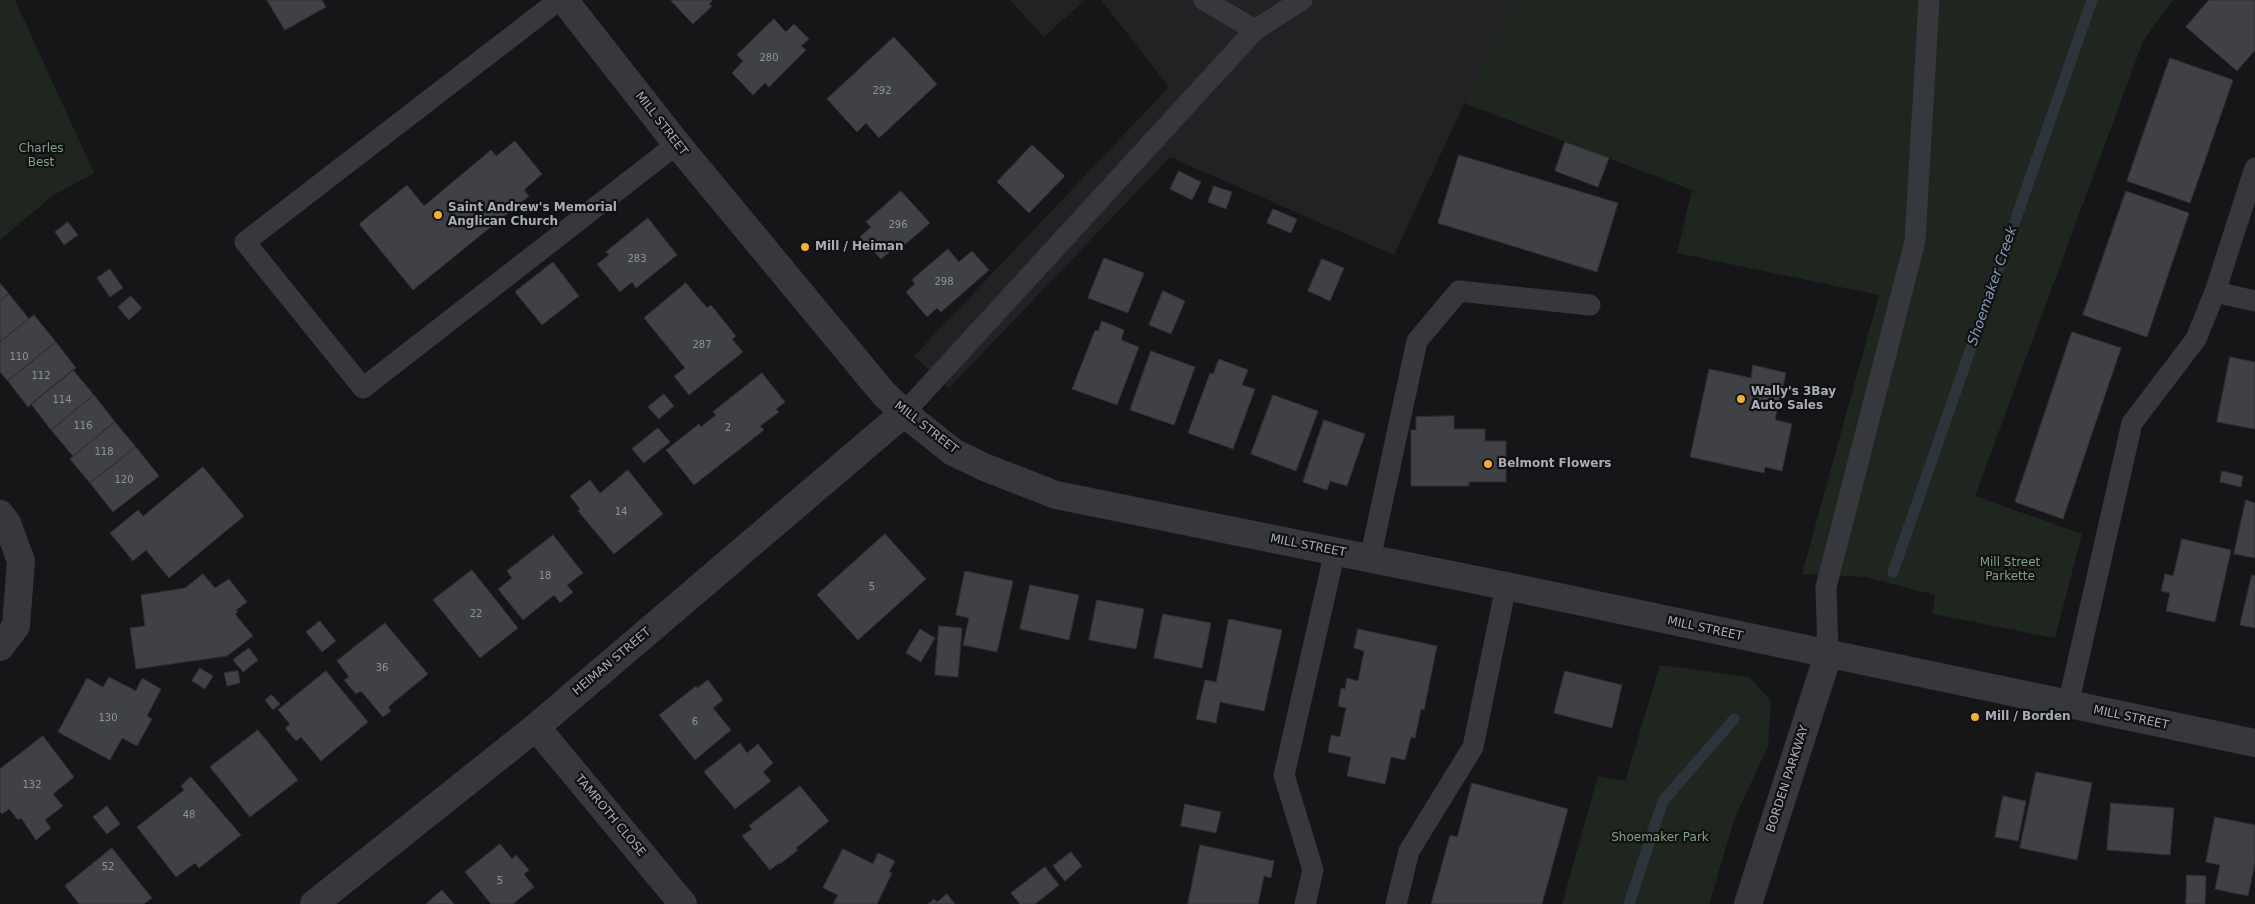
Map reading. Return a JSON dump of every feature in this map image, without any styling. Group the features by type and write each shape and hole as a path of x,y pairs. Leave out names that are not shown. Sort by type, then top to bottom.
{"street":[{"name":"MILL STREET","path":"564,0 677,144 878,388 904,413 953,452 984,467 1056,495 1506,586 2255,744"},
{"name":"HEIMAN STREET","path":"314,904 536,727 904,413"},
{"path":"0,514 7,523 21,561 16,626 0,647"},
{"name":"BORDEN PARKWAY","path":"1748,904 1828,655"},
{"name":"TAMROTH CLOSE","path":"536,727 683,904"}],"lane":[{"path":"559,0 245,242 344,365 363,388 677,144"},
{"path":"904,413 1255,30 1302,0"},
{"path":"1828,655 1826,587 1915,241 1929,0"},
{"path":"1219,4 1255,30"},
{"path":"2068,705 2132,423 2196,339 2214,292 2255,168"},
{"path":"1370,558 1417,340 1459,291 1590,305"},
{"path":"2214,292 2255,301"},
{"path":"1305,904 1313,870 1284,775 1336,551"},
{"path":"1396,904 1409,851 1473,748 1506,586"}],"shaded area":[{"path":"1010,0 1085,0 1044,37"},
{"path":"1101,0 1512,0 1394,255 1170,157 949,388 914,356 1169,87"}],"green space":[{"name":"Charles Best","path":"0,0 15,0 94,173 52,196 0,240"},
{"name":"Mill Street Parkette","path":"1512,0 2173,0 2143,41 1975,496 2082,534 2055,638 1933,614 1935,595 1866,577 1802,574 1879,295 1677,253 1692,190 1464,103"},
{"name":"Shoemaker Park","path":"1660,665 1749,677 1771,701 1768,746 1734,820 1709,904 1562,904 1598,776 1625,781"}],"building":[{"path":"267,0 322,0 326,7 285,30"},
{"path":"672,0 713,0 709,4 712,6 693,24"},
{"path":"2209,0 2255,0 2255,50 2237,71 2186,27"},
{"path":"774,19 786,32 794,24 809,39 801,46 806,50 769,87 765,83 753,95 732,73 743,61 737,55"},
{"path":"894,37 937,84 879,138 866,123 857,132 827,99"},
{"path":"2170,58 2233,80 2190,203 2127,181"},
{"name":"Saint Andrew's Memorial Anglican Church","path":"515,141 542,174 524,190 529,196 413,290 359,224 407,185 424,206 491,150 496,156"},
{"path":"1565,142 1609,158 1598,187 1555,171"},
{"path":"1032,145 1065,176 1029,213 997,182"},
{"path":"1459,155 1618,203 1597,272 1438,223"},
{"path":"1179,171 1201,182 1192,200 1170,189"},
{"path":"1214,186 1232,192 1226,209 1208,202"},
{"path":"901,191 930,223 895,253 892,250 881,259 860,237 871,227 866,222"},
{"path":"2126,191 2189,213 2147,337 2083,315"},
{"path":"1273,209 1297,219 1291,233 1267,223"},
{"path":"648,218 677,255 636,288 632,282 620,292 597,264 609,255 606,252"},
{"path":"68,222 78,235 64,245 55,232"},
{"path":"948,249 959,262 972,251 989,270 941,312 937,308 927,317 906,292 915,284 912,280"},
{"path":"1104,258 1144,273 1128,313 1088,298"},
{"path":"1322,259 1344,268 1330,301 1308,291"},
{"path":"553,262 579,296 542,325 515,292"},
{"path":"110,269 123,288 110,297 97,278"},
{"path":"0,283 9,294 0,301"},
{"path":"686,283 707,308 711,305 736,336 732,339 743,352 689,395 674,376 685,368 644,318"},
{"path":"1163,291 1185,301 1171,334 1149,325"},
{"path":"9,294 29,319 0,342 0,301"},
{"path":"131,296 142,308 129,320 118,307"},
{"path":"34,315 56,342 8,381 0,372 0,342"},
{"path":"1102,321 1124,330 1121,340 1139,347 1117,405 1072,389 1095,330 1098,331"},
{"path":"2072,332 2121,348 2063,519 2015,502"},
{"path":"56,342 76,368 28,407 8,381"},
{"path":"1151,351 1195,367 1174,425 1130,410"},
{"path":"2230,357 2255,362 2255,429 2217,422"},
{"path":"1219,359 1248,370 1242,385 1255,389 1233,449 1188,433 1210,373 1213,374"},
{"name":"Wally's 3Bay Auto Sales","path":"1753,365 1786,373 1775,420 1792,424 1782,471 1765,467 1764,473 1690,457 1709,369 1751,378"},
{"path":"73,370 94,395 51,430 31,404"},
{"path":"762,373 785,402 776,409 779,412 760,426 764,430 694,485 666,450 699,424 701,427 716,415 713,412"},
{"path":"664,394 674,406 659,419 648,407"},
{"path":"94,395 115,422 73,456 51,430"},
{"path":"1273,395 1318,411 1296,471 1251,454"},
{"path":"1454,416 1454,429 1485,429 1485,441 1506,441 1506,482 1469,482 1469,486 1411,486 1411,430 1416,430 1416,417"},
{"path":"1324,420 1365,434 1347,486 1330,481 1327,490 1303,482"},
{"path":"115,422 136,447 90,483 70,459"},
{"path":"658,428 670,442 644,463 632,449"},
{"path":"136,447 159,476 113,512 90,483"},
{"path":"203,467 244,516 169,578 146,550 133,561 110,533 138,510 143,516"},
{"path":"628,470 663,514 614,554 578,511 580,509 570,496 590,480 600,493"},
{"path":"2222,471 2243,476 2241,487 2220,482"},
{"path":"2246,500 2255,503 2255,558 2234,554"},
{"path":"885,534 926,579 858,640 817,595"},
{"path":"553,535 583,573 567,585 573,592 560,603 554,595 523,620 498,589 512,578 507,571"},
{"path":"2182,539 2231,550 2215,622 2166,611 2170,593 2161,591 2165,574 2173,576"},
{"path":"472,570 518,628 480,658 433,600"},
{"path":"965,571 1013,581 997,652 963,645 969,618 956,615"},
{"path":"203,574 215,588 229,579 247,602 236,610 238,612 235,614 253,636 227,656 136,669 130,628 145,626 141,595 185,588"},
{"path":"2252,575 2255,576 2255,628 2240,625"},
{"path":"1030,585 1079,595 1069,640 1020,629"},
{"path":"1097,600 1144,609 1136,649 1089,640"},
{"path":"1163,614 1211,623 1202,668 1154,658"},
{"path":"1229,619 1282,630 1264,711 1220,702 1216,723 1196,719 1205,680 1216,682"},
{"path":"320,621 336,641 322,652 306,632"},
{"path":"385,623 428,674 388,707 391,711 383,717 361,691 356,694 344,680 349,677 337,661"},
{"path":"939,626 962,628 958,677 935,675"},
{"path":"920,629 935,638 921,662 906,653"},
{"path":"1358,629 1437,646 1424,710 1421,709 1415,738 1411,737 1405,760 1391,757 1385,784 1347,776 1351,757 1328,752 1331,735 1340,737 1346,708 1338,706 1341,688 1345,689 1347,678 1358,681 1364,651 1354,648"},
{"path":"249,648 258,660 243,672 233,660"},
{"path":"200,668 213,676 205,689 192,681"},
{"path":"238,671 240,683 227,686 224,673"},
{"path":"326,671 368,722 321,761 301,737 296,741 285,728 290,724 278,710"},
{"path":"1565,671 1622,685 1612,728 1554,713"},
{"path":"109,677 136,691 142,678 161,689 147,716 152,719 137,746 122,738 110,760 58,732 87,678 103,687"},
{"path":"708,680 723,700 713,708 731,730 695,760 659,715 696,686 697,688"},
{"path":"272,695 280,704 273,710 265,700"},
{"path":"258,730 298,780 250,817 210,767"},
{"path":"43,736 74,777 53,794 63,806 45,820 51,828 36,840 21,818 18,820 9,809 2,814 0,812 0,769"},
{"path":"740,743 747,753 758,744 773,763 763,772 771,781 735,809 704,772"},
{"path":"2036,772 2092,783 2077,860 2020,848"},
{"path":"191,777 241,835 199,868 195,863 176,877 137,827 184,790 181,786"},
{"path":"1472,783 1568,809 1542,904 1431,904 1450,835 1457,837"},
{"path":"800,786 829,821 796,848 798,850 770,870 742,836 752,829 749,826"},
{"path":"2003,796 2026,801 2018,841 1995,837"},
{"path":"2111,803 2174,808 2170,855 2107,850"},
{"path":"1185,804 1221,812 1216,833 1181,826"},
{"path":"107,806 120,824 107,834 93,817"},
{"path":"2215,817 2255,825 2255,862 2248,896 2215,889 2220,865 2206,862"},
{"path":"500,844 512,859 516,855 529,870 524,874 534,887 513,904 491,904 465,872"},
{"path":"1200,845 1274,861 1271,878 1264,876 1258,904 1188,904"},
{"path":"112,848 152,898 144,904 79,904 65,886"},
{"path":"843,849 873,864 878,853 895,861 889,872 892,873 877,904 833,904 838,895 823,888"},
{"path":"1071,852 1082,866 1065,881 1053,866"},
{"path":"1045,867 1059,885 1035,904 1020,904 1011,893"},
{"path":"2187,875 2206,876 2205,904 2186,904"},
{"path":"442,890 454,904 426,904"},
{"path":"947,894 955,904 928,904 934,899 937,902"}],"waterway":[{"name":"Shoemaker Creek","path":"1893,572 2092,0"},
{"name":"Shoemaker Creek","path":"1629,904 1663,801 1734,719"}],"place":[{"name":"Saint Andrew's Memorial Anglican Church","path":"438,215"},
{"name":"Mill / Heiman","path":"805,247"},
{"name":"Wally's 3Bay Auto Sales","path":"1741,399"},
{"name":"Belmont Flowers","path":"1488,464"},
{"name":"Mill / Borden","path":"1975,717"}]}
